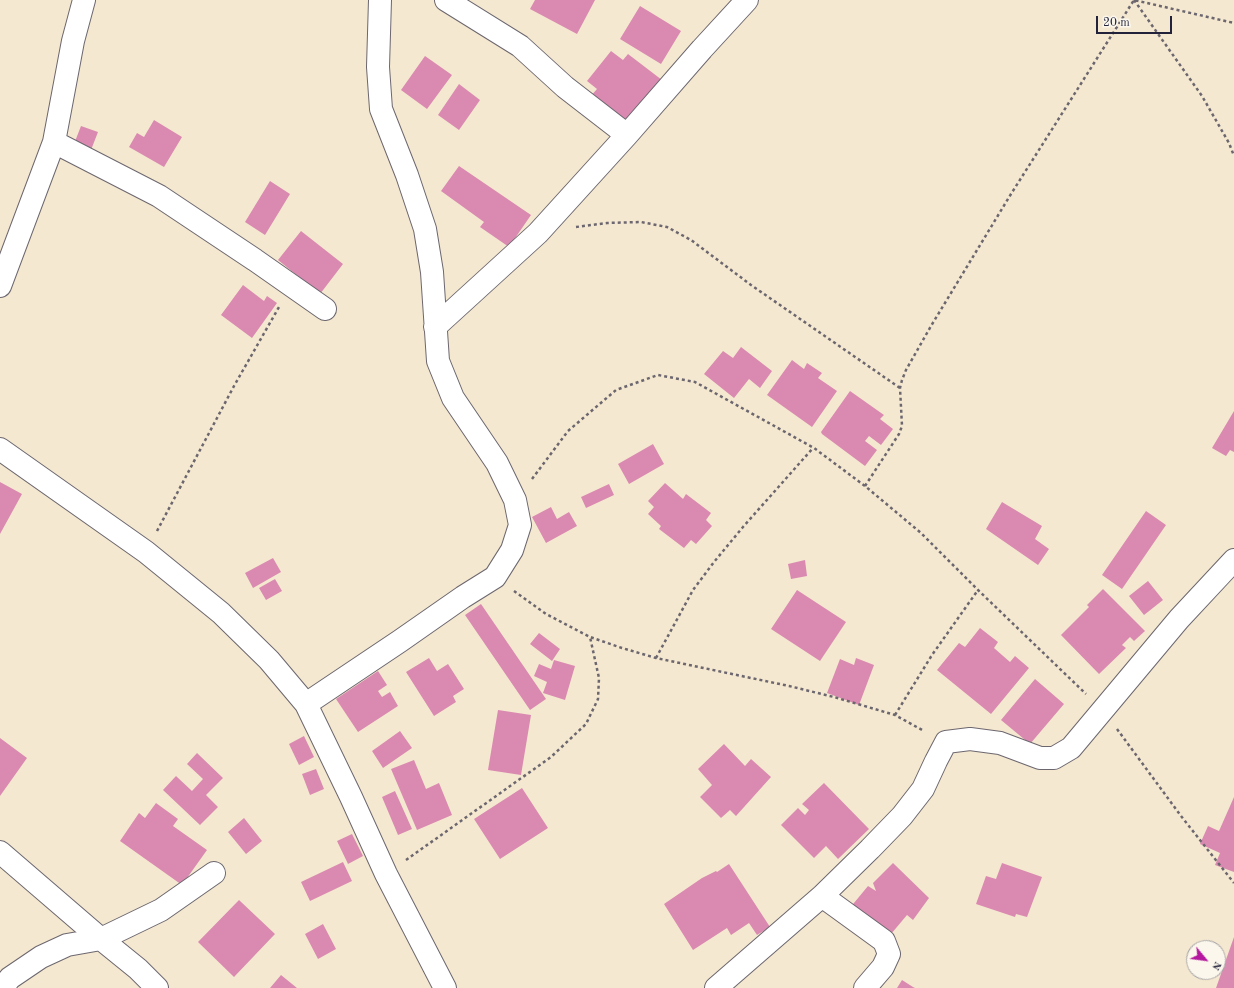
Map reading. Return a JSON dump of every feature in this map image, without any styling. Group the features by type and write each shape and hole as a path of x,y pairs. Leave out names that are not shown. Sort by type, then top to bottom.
{"street":[{"path":"0,286 54,142 73,40 84,0"},
{"path":"306,704 400,642 494,577 512,550 520,525 515,500 496,464 452,398 438,361 432,272 425,229 407,175 381,110 378,67 380,0"},
{"path":"446,0 520,46 565,87 627,135"},
{"path":"435,328 538,232 627,135 702,49 748,0"},
{"path":"54,142 159,196 325,309"},
{"path":"0,449 146,552 221,613 269,660 306,704 352,797 386,874 445,988"},
{"path":"716,988 822,896 870,849 923,789 946,742 970,739 1000,743 1040,758 1054,758 1071,748 1179,619 1234,560"},
{"path":"0,852 138,969 157,988"},
{"path":"2,988 10,978 41,957 67,945 101,939 160,910 214,873"},
{"path":"822,896 884,941 889,954 883,967 865,988"}],"path":[{"path":"1134,0 1234,23"},
{"path":"1134,0 1202,96 1229,143 1234,156"},
{"path":"865,486 899,434 902,426 900,388 902,380 910,364 1011,194 1134,0"},
{"path":"538,232 614,223 641,222 667,227 691,240 750,285 900,388"},
{"path":"146,552 230,393 292,286"},
{"path":"515,500 568,431 616,390 658,375 695,382 814,448 865,486 921,533 1103,710 1181,816 1234,883"},
{"path":"656,658 693,590 714,562 743,527 814,448"},
{"path":"494,577 546,614 590,637 656,658 834,697 895,715 946,742"},
{"path":"895,715 932,655 978,590"},
{"path":"386,874 551,757 586,724 598,699 599,678 590,637"}],"building":[{"path":"535,0 595,0 577,34 530,9"},
{"path":"640,6 681,31 661,64 620,39"},
{"path":"611,51 623,60 628,54 662,80 624,127 589,98 597,89 587,81"},
{"path":"425,56 452,75 427,109 401,90"},
{"path":"459,84 480,100 459,130 438,115"},
{"path":"154,120 182,137 164,167 129,147 137,133 144,137"},
{"path":"81,126 98,132 91,150 74,144"},
{"path":"459,166 531,215 509,247 480,227 484,222 441,191"},
{"path":"270,181 290,194 265,235 245,222"},
{"path":"301,231 343,264 320,294 278,260"},
{"path":"243,285 264,301 267,296 277,303 252,338 221,315"},
{"path":"741,347 772,371 760,388 749,379 734,398 704,374 723,351 733,358"},
{"path":"792,360 804,369 807,363 822,373 818,378 837,391 812,427 767,395"},
{"path":"850,391 884,415 880,419 893,429 881,445 869,436 865,441 877,450 865,466 821,432"},
{"path":"1234,411 1234,452 1230,450 1226,456 1212,448"},
{"path":"653,444 664,464 629,484 618,464"},
{"path":"0,482 22,494 0,534"},
{"path":"665,483 683,499 686,494 711,513 706,520 712,526 696,544 691,540 684,548 659,529 661,526 648,514 654,507 648,501"},
{"path":"609,484 614,495 586,508 581,497"},
{"path":"1002,502 1042,526 1035,539 1049,549 1038,565 986,529"},
{"path":"551,507 557,519 569,512 577,526 546,543 532,517"},
{"path":"1146,511 1166,525 1122,589 1102,575"},
{"path":"273,558 281,572 253,588 245,573"},
{"path":"805,560 807,576 791,579 788,564"},
{"path":"275,579 282,591 266,600 259,588"},
{"path":"1148,581 1163,600 1144,615 1129,596"},
{"path":"1103,589 1145,631 1134,641 1130,637 1122,645 1126,648 1099,674 1061,635 1089,607 1087,605"},
{"path":"797,590 846,622 820,661 771,629"},
{"path":"481,604 546,699 530,710 465,615"},
{"path":"980,628 998,642 994,648 1010,662 1015,656 1029,668 991,714 937,670 959,643 965,647"},
{"path":"539,633 560,649 552,661 530,644"},
{"path":"429,658 437,671 448,664 464,689 453,696 456,702 434,716 406,672"},
{"path":"856,658 874,665 859,705 827,693 840,659 854,665"},
{"path":"554,660 575,666 565,700 543,693 547,682 534,676 539,664 551,669"},
{"path":"378,671 387,685 378,691 382,697 390,692 398,706 358,732 336,699"},
{"path":"1035,679 1064,704 1030,744 1001,720"},
{"path":"498,710 531,715 521,775 488,770"},
{"path":"400,731 412,748 383,768 372,751"},
{"path":"304,736 314,757 299,765 289,744"},
{"path":"0,738 27,758 0,796"},
{"path":"724,744 745,766 751,759 771,777 736,816 730,810 721,818 700,797 712,785 698,769"},
{"path":"197,753 223,778 206,795 218,807 200,825 163,790 176,776 192,791 203,779 187,764"},
{"path":"414,760 426,789 439,783 452,815 417,830 391,769"},
{"path":"316,769 324,789 310,795 302,774"},
{"path":"824,783 869,829 838,859 826,846 814,858 781,825 798,808 805,815 809,810 802,804"},
{"path":"522,788 548,828 500,859 474,819"},
{"path":"395,791 412,829 398,835 382,797"},
{"path":"1234,797 1234,872 1215,865 1220,853 1200,844 1208,826 1219,831"},
{"path":"156,803 178,819 173,826 207,850 182,885 120,841 139,813 145,818"},
{"path":"244,818 262,841 246,854 228,832"},
{"path":"352,834 363,856 348,864 337,841"},
{"path":"343,862 352,881 310,901 301,882"},
{"path":"893,863 929,898 913,920 907,915 886,940 849,909 868,886 876,891 873,883"},
{"path":"1002,863 1042,877 1027,917 1016,914 1015,917 976,904 986,876 996,879"},
{"path":"729,864 770,927 757,935 749,923 731,935 727,928 693,950 664,904 702,878 716,871 717,872"},
{"path":"239,900 275,934 234,977 198,942"},
{"path":"323,924 336,949 318,959 305,934"},
{"path":"1234,937 1234,988 1216,988 1219,980 1226,980 1226,960"},
{"path":"281,975 297,988 270,988"},
{"path":"902,980 913,987 915,988 897,988"}]}
